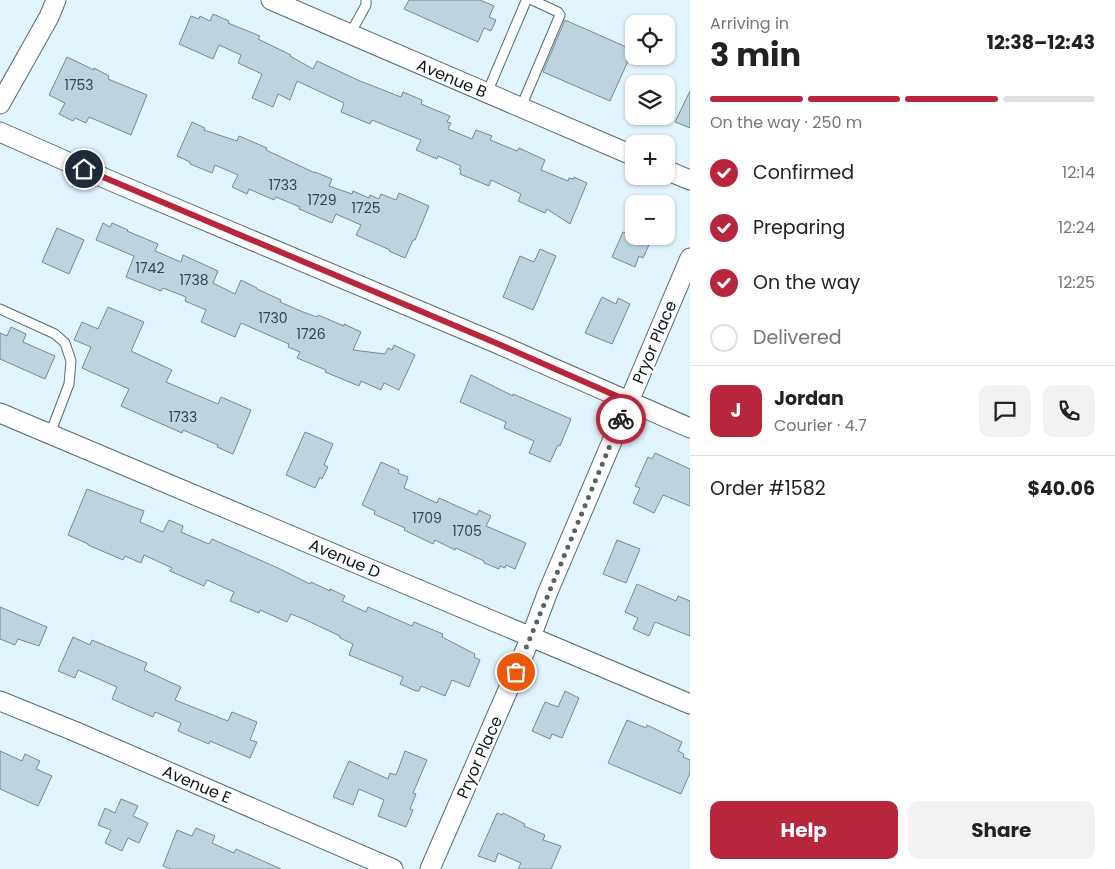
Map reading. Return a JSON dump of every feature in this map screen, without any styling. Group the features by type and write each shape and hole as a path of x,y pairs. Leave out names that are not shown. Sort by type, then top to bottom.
{"street":[{"path":"0,104 49,17 56,0"},
{"name":"Avenue B","path":"276,1 625,152"},
{"path":"0,132 118,184 496,343 690,428"},
{"path":"675,174 690,180"},
{"name":"Pryor Place","path":"430,869 531,637 547,594 690,258"},
{"name":"Avenue D","path":"0,413 690,704"},
{"name":"Avenue E","path":"0,701 393,869"}],"lane":[{"path":"350,34 366,5 366,0"},
{"path":"487,93 528,0"},
{"path":"521,108 560,16 558,12 532,0"},
{"path":"0,309 56,334 65,344 71,362 69,384 50,434"}],"building":[{"path":"409,0 480,0 494,6 489,17 496,20 491,31 484,28 478,42 404,9"},
{"path":"213,14 229,21 228,23 260,36 258,39 291,55 313,69 317,61 401,97 403,92 422,100 421,104 450,116 447,122 451,123 448,129 472,139 476,130 492,136 490,140 517,151 519,148 545,160 541,170 568,181 569,178 574,179 574,177 587,183 570,224 547,209 545,213 518,201 521,194 491,180 489,186 460,174 461,170 459,169 461,166 438,156 437,159 416,150 421,140 372,120 370,124 341,112 344,103 297,81 290,100 278,94 273,107 252,98 262,74 238,63 241,55 219,45 213,59 179,44 191,16 199,19 200,16 210,21"},
{"path":"565,20 625,46 626,65 610,101 543,72"},
{"path":"67,57 109,76 108,79 147,95 131,135 89,117 86,123 75,118 73,121 59,114 65,103 49,95"},
{"path":"690,91 690,128 675,122"},
{"path":"192,122 205,128 204,130 237,141 239,136 267,148 266,150 332,179 329,186 352,194 353,191 369,198 370,195 379,199 381,194 396,200 399,193 429,206 415,240 413,240 405,258 356,235 361,225 336,214 332,223 276,197 274,200 249,189 247,194 232,187 238,175 215,165 212,173 190,164 190,162 177,156"},
{"path":"103,223 110,227 112,223 158,244 155,251 181,262 183,255 218,271 213,283 235,294 241,280 281,300 280,302 303,312 317,317 318,315 361,332 353,350 385,354 388,348 392,350 394,345 415,355 399,390 384,383 381,390 361,381 359,386 325,372 326,370 297,358 300,352 288,347 289,344 241,323 235,337 201,322 206,310 185,301 186,297 163,288 161,291 126,277 134,256 96,240"},
{"path":"57,228 84,240 69,274 42,262"},
{"path":"623,232 625,233 625,245 649,245 643,258 639,256 635,267 612,257"},
{"path":"540,249 556,256 533,310 503,297 520,256 534,262"},
{"path":"602,297 616,304 618,298 630,304 612,344 585,333"},
{"path":"108,307 144,322 131,351 172,370 166,382 218,404 221,397 251,410 233,454 217,447 218,445 183,430 182,433 121,406 129,389 82,368 91,347 74,340 82,322 98,329"},
{"path":"11,327 26,334 23,342 55,356 45,379 0,359 0,333 7,336"},
{"path":"471,375 513,396 513,394 571,419 560,446 558,445 550,462 529,453 534,441 504,428 506,422 460,402"},
{"path":"305,432 333,444 324,465 328,467 322,479 320,477 315,488 286,475"},
{"path":"655,453 690,469 690,506 663,495 654,513 633,503 640,488 635,486 648,457 652,459"},
{"path":"381,462 399,470 398,473 408,477 404,488 437,503 439,498 477,515 479,510 491,516 486,526 526,543 515,569 506,565 505,568 500,566 499,569 435,540 433,544 404,530 405,528 374,514 375,511 362,505"},
{"path":"87,489 144,511 140,522 163,532 169,520 183,526 181,532 209,544 212,539 310,584 311,582 330,591 330,589 345,596 342,601 366,612 368,607 412,626 414,622 443,634 442,637 475,654 474,657 480,660 469,687 452,680 445,696 421,686 419,691 416,691 400,684 403,677 349,655 353,644 306,620 291,614 287,622 260,610 259,613 230,601 234,592 207,580 204,586 170,571 172,568 144,555 141,563 125,556 123,560 68,535"},
{"path":"617,540 640,549 626,583 603,574"},
{"path":"637,584 676,601 678,596 690,601 690,636 655,622 649,636 633,629 638,618 625,612"},
{"path":"0,607 47,627 39,646 18,639 15,645 0,639"},
{"path":"73,637 90,645 92,640 147,663 144,670 181,687 175,700 228,721 232,712 257,722 250,740 257,742 250,758 210,741 209,744 178,731 181,723 155,712 153,717 112,699 117,687 78,670 75,678 58,671"},
{"path":"565,691 579,698 562,738 552,734 550,739 532,731 545,702 558,707"},
{"path":"627,720 646,728 647,725 682,742 678,751 684,754 683,757 690,760 690,773 681,794 608,763"},
{"path":"0,751 22,761 25,754 40,761 36,769 52,776 38,806 0,789"},
{"path":"405,751 427,760 413,793 416,794 410,809 413,810 406,827 378,816 384,800 359,789 353,805 333,797 349,761 388,779 390,773 396,775"},
{"path":"121,799 138,806 133,816 148,823 139,843 128,838 122,851 105,843 111,830 98,825 105,808 115,813"},
{"path":"497,813 502,815 503,813 525,824 524,826 545,835 543,840 561,846 551,869 518,869 521,863 498,853 495,862 478,856"},
{"path":"196,828 215,836 212,843 234,853 236,849 281,869 171,869 163,866 177,830 192,836"}],"way so far":[{"path":"516,672 621,419"}],"route":[{"path":"84,169 496,343 628,401 621,419"}]}
